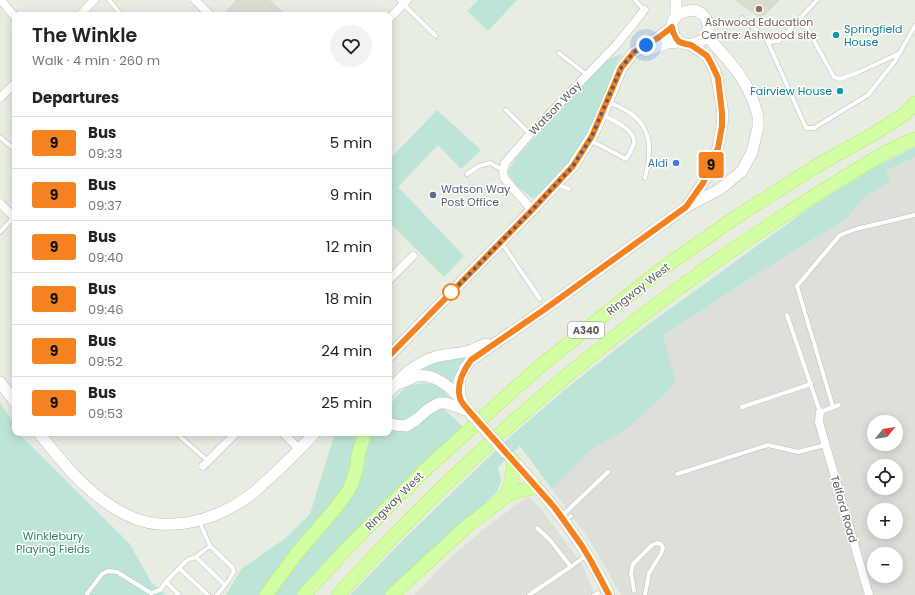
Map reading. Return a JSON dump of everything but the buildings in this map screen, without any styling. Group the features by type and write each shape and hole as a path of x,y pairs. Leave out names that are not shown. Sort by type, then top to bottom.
{"main road":[{"name":"Ringway West","path":"304,595 349,546 428,467 539,367 659,271 736,218 823,162 872,135 911,108"},
{"name":"A340","path":"338,595 416,514 470,461 600,348 717,261 773,223 826,188 885,153 915,139"},
{"path":"266,595 297,553 334,510 348,491 357,467 358,455 364,436"},
{"path":"506,496 510,487 514,468 509,456"},
{"path":"392,595 466,527 506,496 514,492 536,487"}],"street":[{"path":"1,0 12,13"},
{"path":"83,12 94,0"},
{"path":"195,0 207,12"},
{"path":"676,0 673,32 679,42"},
{"path":"687,0 694,10"},
{"path":"392,15 403,1"},
{"name":"Watson Way","path":"503,170 505,163 530,134 617,44 644,10"},
{"path":"392,353 573,166 590,140 621,68 634,52 658,38 674,22 679,14 694,10 700,12 707,20 708,27 707,35 702,40 691,45"},
{"path":"455,402 459,381 465,368 471,360 686,207 720,189 742,171 752,152 758,127 758,116 754,102 747,87 732,65 707,35"},
{"path":"628,60 667,43 679,42 691,45 707,56 718,78 722,113 722,126 718,148 703,183 686,207"},
{"path":"0,98 12,85"},
{"path":"503,170 504,178 532,210"},
{"path":"0,203 12,214"},
{"path":"392,277 413,256"},
{"path":"392,388 403,375 412,368 434,357 468,351 507,335"},
{"path":"392,389 416,377 429,376 443,383 455,402 471,414 555,508 566,518 587,554 600,594"},
{"path":"0,382 12,398"},
{"path":"392,424 406,426 436,404 455,402"},
{"name":"Telford Road","path":"820,412 815,424 825,445 869,595"},
{"path":"41,436 84,486 103,502 129,517 159,525 199,521 233,508 251,495 276,473 312,436"},
{"path":"205,463 233,436"},
{"path":"286,436 299,449"}],"lane":[{"path":"109,0 119,12"},
{"path":"635,0 644,10"},
{"path":"742,18 771,42 779,40 817,0"},
{"path":"403,1 436,36"},
{"path":"798,20 807,28 834,77 840,79 860,72 900,52"},
{"path":"766,38 806,128 814,128 868,95 895,61 915,26"},
{"path":"559,53 587,75"},
{"path":"607,102 630,113 640,121 644,128 647,135 650,153 645,178"},
{"path":"506,110 530,134"},
{"path":"590,140 626,159 634,143 633,135 628,130 602,115"},
{"path":"0,137 12,147"},
{"path":"467,174 479,166 490,163 503,170"},
{"path":"556,185 569,189"},
{"path":"504,193 511,186"},
{"path":"833,407 797,286 840,235 856,229 915,215"},
{"path":"0,232 12,220"},
{"path":"500,242 540,299"},
{"path":"787,315 820,412 839,405"},
{"path":"742,407 810,384"},
{"path":"179,436 205,463"},
{"path":"677,474 768,445 798,452 825,445"},
{"path":"566,518 567,511 608,472"},
{"path":"199,521 210,546 232,567 234,571 225,586 217,595"},
{"path":"537,528 550,540 571,567"},
{"path":"634,591 631,573 633,564 652,545 657,543 661,544 663,548 649,573 645,595"},
{"path":"87,594 102,574 108,571 117,572 151,593 160,590 185,562 196,557 210,546"},
{"path":"529,595 571,567 587,554"},
{"path":"196,557 225,586"},
{"path":"179,568 208,595"},
{"path":"166,582 179,595"}],"shaded area":[{"path":"236,0 270,0 283,12 225,12"},
{"name":"Ashwood Education Centre: Ashwood site","path":"735,0 780,0 761,19"},
{"path":"915,157 915,595 621,595 592,544 552,489 591,450 628,428 662,337 757,274 846,219 865,196 891,182 886,171"},
{"path":"528,496 541,509 582,564 595,595 414,595 451,557 484,529"}],"green space":[{"path":"478,0 517,0 488,31 467,11"},
{"path":"622,54 615,66 606,92 580,149 561,173 539,195 532,198 517,186 507,172 517,157 578,89 587,75 611,58"},
{"path":"437,110 481,150 461,169 438,145 398,187 464,256 444,277 392,225 392,157"},
{"path":"915,147 915,157 886,171 891,182 865,196 846,219 757,274 663,336 676,383 628,428 591,450 552,489 520,446 498,467 501,481 497,492 387,595 350,595 405,538 513,434 567,388 638,332 815,204 875,167"},
{"path":"464,356 466,362 454,388 417,371 440,361"},
{"path":"425,383 433,385 446,392 450,399 403,422 392,419 392,402 405,388 411,385"},
{"name":"Winklebury Playing Fields","path":"0,402 12,421 12,436 22,436 130,544 151,582 166,595 0,595"},
{"path":"442,407 464,428 301,595 226,595 241,569 286,538 310,514 334,436 392,436 392,426 407,430"}],"bus line":[{"name":"9","path":"392,353 573,166 592,136 621,68 634,52 658,38 672,27 673,32 679,42 696,47 707,56 718,78 722,126 718,148 703,183 686,207 545,309 471,360 465,368 459,381 460,399 555,508 582,546 609,595"}],"place":[{"name":"Ashwood Education Centre: Ashwood site","path":"759,9"},
{"name":"Springfield House","path":"836,35"},
{"name":"Fairview House","path":"840,91"},
{"name":"Aldi","path":"676,163"},
{"name":"Watson Way Post Office","path":"433,195"}],"route":[{"path":"451,292 448,296 573,166 592,136 621,68 634,52 646,45"}]}
